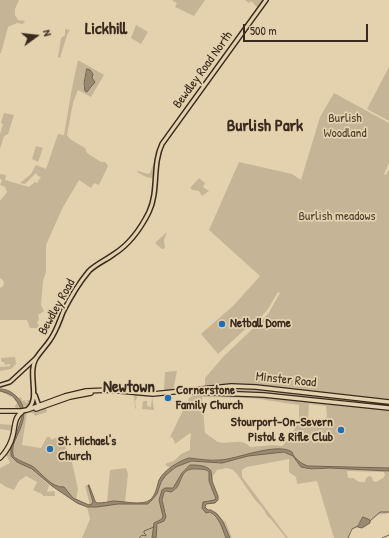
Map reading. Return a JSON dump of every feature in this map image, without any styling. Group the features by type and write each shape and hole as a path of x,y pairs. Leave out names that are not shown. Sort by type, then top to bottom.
{"main road":[{"name":"Bewdley Road North","path":"170,132 266,0"},
{"name":"Bewdley Road","path":"36,358 50,340 67,305 89,272 124,247 137,232 143,222 153,201 159,151 170,132"},
{"path":"36,358 33,368 33,389 38,407"},
{"name":"Minster Road","path":"0,411 23,411 38,407 77,392 91,390 153,394 232,386 256,387 389,402"},
{"path":"33,389 38,407"},
{"name":"Minster Road","path":"182,391 264,395 389,408"},
{"path":"16,419 23,411 31,406 34,395"},
{"path":"0,458 11,440 16,419 16,414 10,411"}],"street":[{"name":"Bewdley Road","path":"0,385 10,382 36,358"},
{"path":"27,366 33,368"}],"green space":[{"path":"0,0 19,0 15,9 15,15 18,20 25,21 23,24 17,23 8,27 1,53 0,53"},
{"path":"205,0 194,16 175,7 177,3 172,1"},
{"path":"245,0 264,0 258,8 251,1 249,3"},
{"path":"136,25 148,32 141,44 131,38"},
{"path":"65,29 70,30 60,58 58,57 61,38 65,35"},
{"path":"78,60 104,75 91,97 78,90 73,103 67,135 70,139 85,148 87,153 101,162 105,162 108,166 99,185 94,183 91,188 79,180 62,209 46,245 46,272 43,281 41,305 44,311 38,315 39,319 37,323 39,325 37,328 30,328 27,320 0,320 0,288 4,283 0,278 0,201 7,192 5,187 0,185 2,180 0,179 0,174 6,175 5,180 29,187 35,182 37,183 41,177 36,173 25,184 20,183 31,174 36,165 46,169 58,134 64,135","holes":["86,71 93,76 93,86 87,92 83,86"]},
{"path":"389,67 389,121 367,109"},
{"path":"334,93 389,123 389,163 384,174 386,175 389,169 389,468 308,466 298,460 292,452 283,449 261,451 219,460 185,459 171,468 165,465 174,461 181,454 190,450 190,433 175,444 173,438 170,437 189,398 197,393 232,393 206,390 207,387 205,386 205,378 223,357 268,314 280,293 278,292 268,309 256,323 251,324 218,354 201,334 234,305 260,276 209,230 239,162 292,174 301,180 320,117","holes":["202,397 252,398 299,405 299,422 282,446 274,445 250,447 243,442 218,442 205,433","309,404 326,406 327,416 324,422 308,422"]},
{"path":"4,113 14,115 8,134 4,136 0,149 0,134 3,124 1,123"},
{"path":"36,146 43,148 38,162 32,159"},
{"path":"154,162 152,178 146,177 137,172 150,173"},
{"path":"199,178 205,183 203,187 209,191 202,196 199,191 190,188"},
{"path":"167,232 164,240 165,248 162,249 155,243"},
{"path":"76,292 77,293 57,333 56,332 63,314"},
{"path":"15,357 16,364 11,369 0,371 0,367 10,366 10,364 5,365 1,358"},
{"path":"177,371 173,391 165,391 165,372"},
{"path":"0,391 8,393 14,397 22,410 0,409 16,409 15,406 17,403 13,398"},
{"path":"134,394 152,396 154,410 142,409 143,401 147,401 147,406 151,407 152,397 137,396 135,401 136,409"},
{"path":"32,396 27,408 23,410 23,407 18,399 20,397 22,401 24,400 27,403 28,402 26,400 30,400"},
{"path":"46,408 47,412 35,416 34,414 28,412"},
{"path":"27,412 22,445 41,448 47,437 50,437 51,440 62,435 70,462 72,462 78,489 76,499 47,482 34,470 16,458 12,453 24,418 24,413"},
{"path":"22,413 11,449 13,457 49,485 47,492 54,491 55,496 43,496 42,494 33,490 37,482 26,476 19,481 14,490 0,483 0,468 10,463 6,454 17,419"},
{"path":"0,424 14,425 13,431 0,429"},
{"path":"284,452 293,456 301,467 311,470 330,468 389,471 389,513 378,515 370,521 363,517 358,527 350,530 349,538 334,538 317,481 297,484 296,477 289,472 289,459 246,467 242,470 242,477 288,538 286,538 268,517 233,470 227,468 217,470 213,476 213,483 208,468 193,466 185,469 172,488 165,488 159,501 163,512 163,518 154,523 152,538 82,538 90,519 87,507 118,504 148,504 157,494 161,482 166,475 176,467 190,461 222,463 248,456","holes":["347,471 384,472 385,475 383,478 376,482 369,476 366,478 365,482 362,482 354,478 348,478"]},
{"path":"126,468 128,474 125,502 107,502 110,470"},
{"path":"194,468 205,469 209,473 210,483 216,499 204,502 206,513 211,513 221,523 226,538 155,538 156,530 159,524 164,521 166,514 162,500 164,492 173,492 185,471"},
{"path":"88,485 93,503 89,505 85,486"},
{"path":"215,511 226,523 232,538 228,536 223,522 214,512"}],"shaded area":[{"path":"87,69 93,74 92,78 95,82 87,92 85,91 84,84"},
{"path":"0,389 7,390 17,397 22,405 24,413 23,421 14,444 14,457 32,466 51,483 59,487 64,487 73,498 89,505 93,502 88,485 97,503 113,501 137,503 147,502 154,496 161,476 168,469 189,458 220,460 267,450 285,449 292,452 298,460 308,466 389,468 389,471 330,468 311,469 301,467 293,456 284,452 248,456 222,463 191,461 176,467 166,475 161,482 157,494 148,504 118,504 87,507 77,503 52,486 32,469 17,462 11,456 11,449 21,420 22,411 13,396 0,391"},
{"path":"190,465 204,466 211,471 212,481 218,496 218,500 215,503 206,504 205,507 217,514 223,522 230,538 226,538 216,517 210,512 206,513 202,508 203,502 216,499 209,481 209,472 205,470 191,469 183,474 178,486 175,489 171,492 164,492 162,500 166,517 164,521 157,524 156,538 152,538 154,523 162,519 163,516 159,500 162,490 165,488 173,488 182,473"},
{"path":"363,517 370,520 370,523 362,528 358,527"}],"waterway":[{"path":"370,521 380,512 389,512"},
{"path":"348,538 352,529 358,526"},
{"path":"139,538 142,535 146,536 144,531 154,527"},
{"path":"382,538 389,535"}],"place":[{"name":"Netball Dome","path":"222,324"},
{"name":"Cornerstone Family Church","path":"168,398"},
{"name":"Stourport-On-Severn Pistol & Rifle Club","path":"341,430"},
{"name":"St. Michael's Church","path":"50,449"}],"district":[{"name":"Lickhill","path":"106,29"},
{"name":"Burlish Park","path":"265,126"},
{"name":"Newtown","path":"129,387"}],"park label":[{"name":"Burlish Woodland","path":"345,126"},
{"name":"Burlish meadows","path":"337,217"}]}
